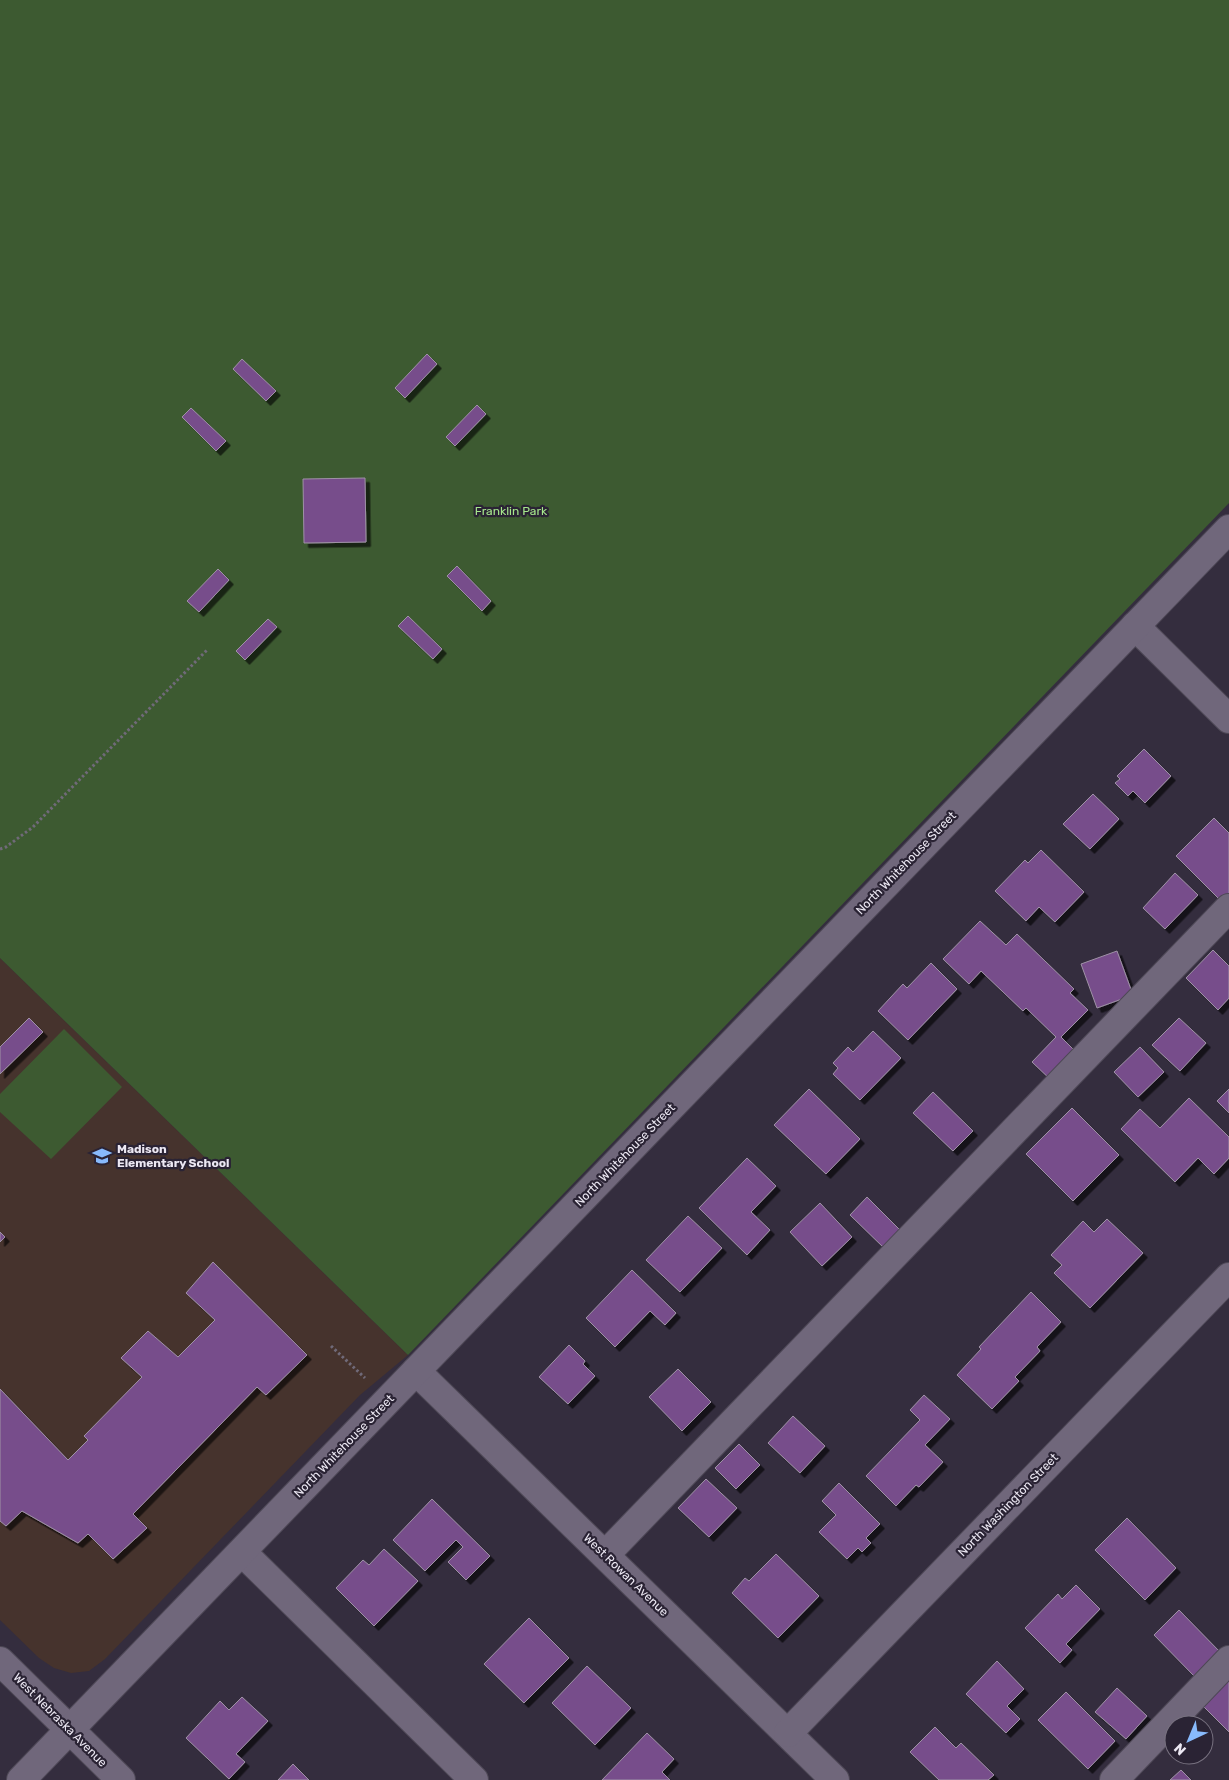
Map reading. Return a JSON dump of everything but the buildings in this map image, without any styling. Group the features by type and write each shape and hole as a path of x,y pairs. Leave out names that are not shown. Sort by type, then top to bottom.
{"street":[{"name":"North Whitehouse Street","path":"21,1780 1229,529"},
{"path":"1135,626 1229,719"},
{"path":"605,1554 1229,908"},
{"name":"North Washington Street","path":"788,1733 1229,1277"},
{"name":"West Rowan Avenue","path":"416,1371 835,1780"},
{"path":"242,1552 474,1780"},
{"path":"1114,1780 1229,1660"},
{"name":"West Nebraska Avenue","path":"0,1661 120,1780"}],"path":[{"path":"0,849 6,847 33,827 208,649"},
{"path":"331,1346 388,1400"}],"shaded area":[{"name":"Madison Elementary School","path":"0,958 408,1355 360,1395 105,1659 89,1671 71,1673 54,1668 39,1658 0,1620"}],"green space":[{"name":"Franklin Park","path":"0,0 1229,0 1229,503 408,1355 0,958"},
{"path":"64,1029 122,1087 51,1159 0,1112 0,1094"}],"place":[{"name":"Madison Elementary School","path":"102,1156"}]}
